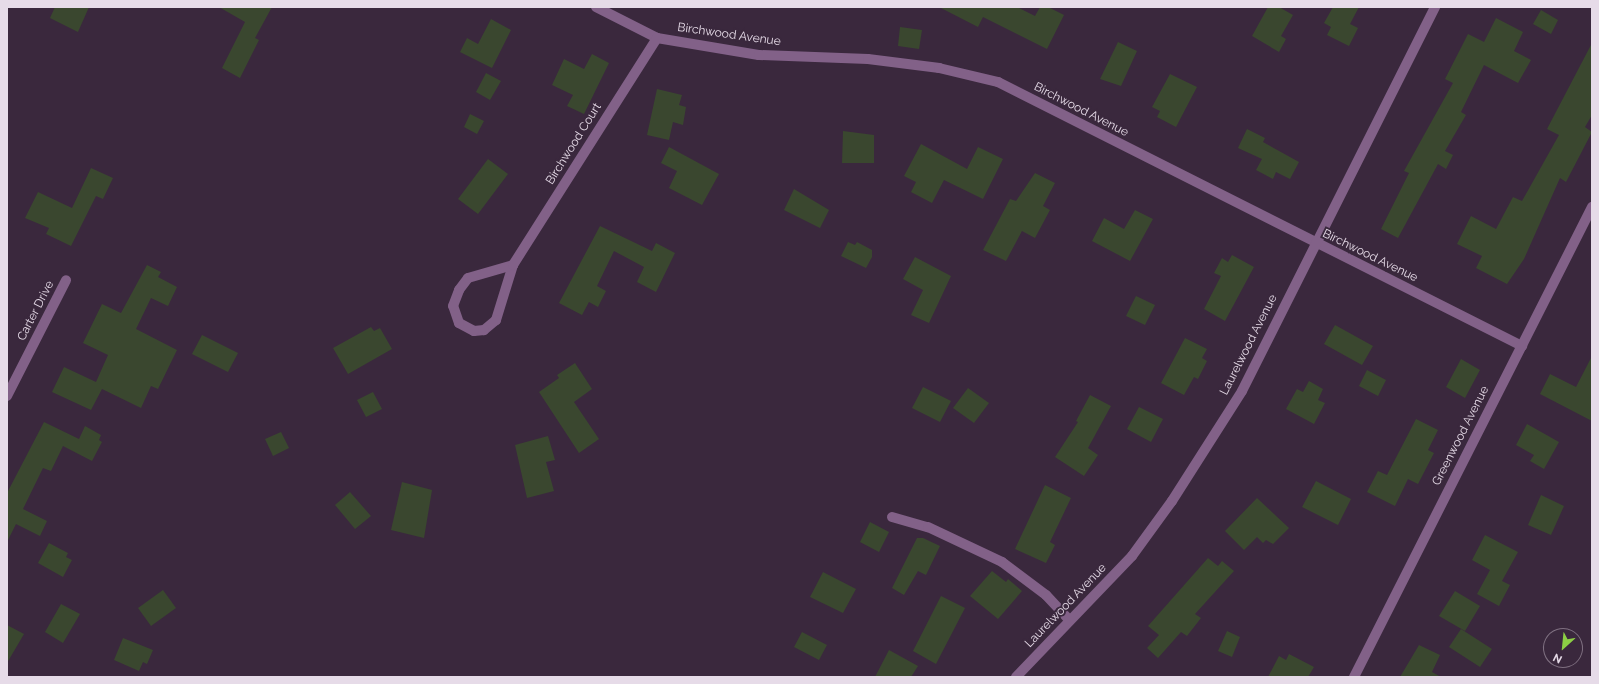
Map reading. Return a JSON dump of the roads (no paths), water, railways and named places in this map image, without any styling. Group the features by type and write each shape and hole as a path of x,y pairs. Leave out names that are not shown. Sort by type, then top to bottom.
{"street":[{"name":"Birchwood Avenue","path":"596,7 657,38 759,55 868,59 939,68 998,82 1316,244 1522,346"},
{"name":"Laurelwood Avenue","path":"1016,677 1132,556 1172,501 1242,391 1435,7"},
{"name":"Birchwood Court","path":"513,265 468,278 459,290 453,306 459,323 474,331 484,330 496,320 513,265 657,38"},
{"name":"Greenwood Avenue","path":"1354,677 1592,207"},
{"name":"Carter Drive","path":"7,396 66,280"},
{"path":"892,517 928,527 1002,562 1046,595 1070,620"}]}
